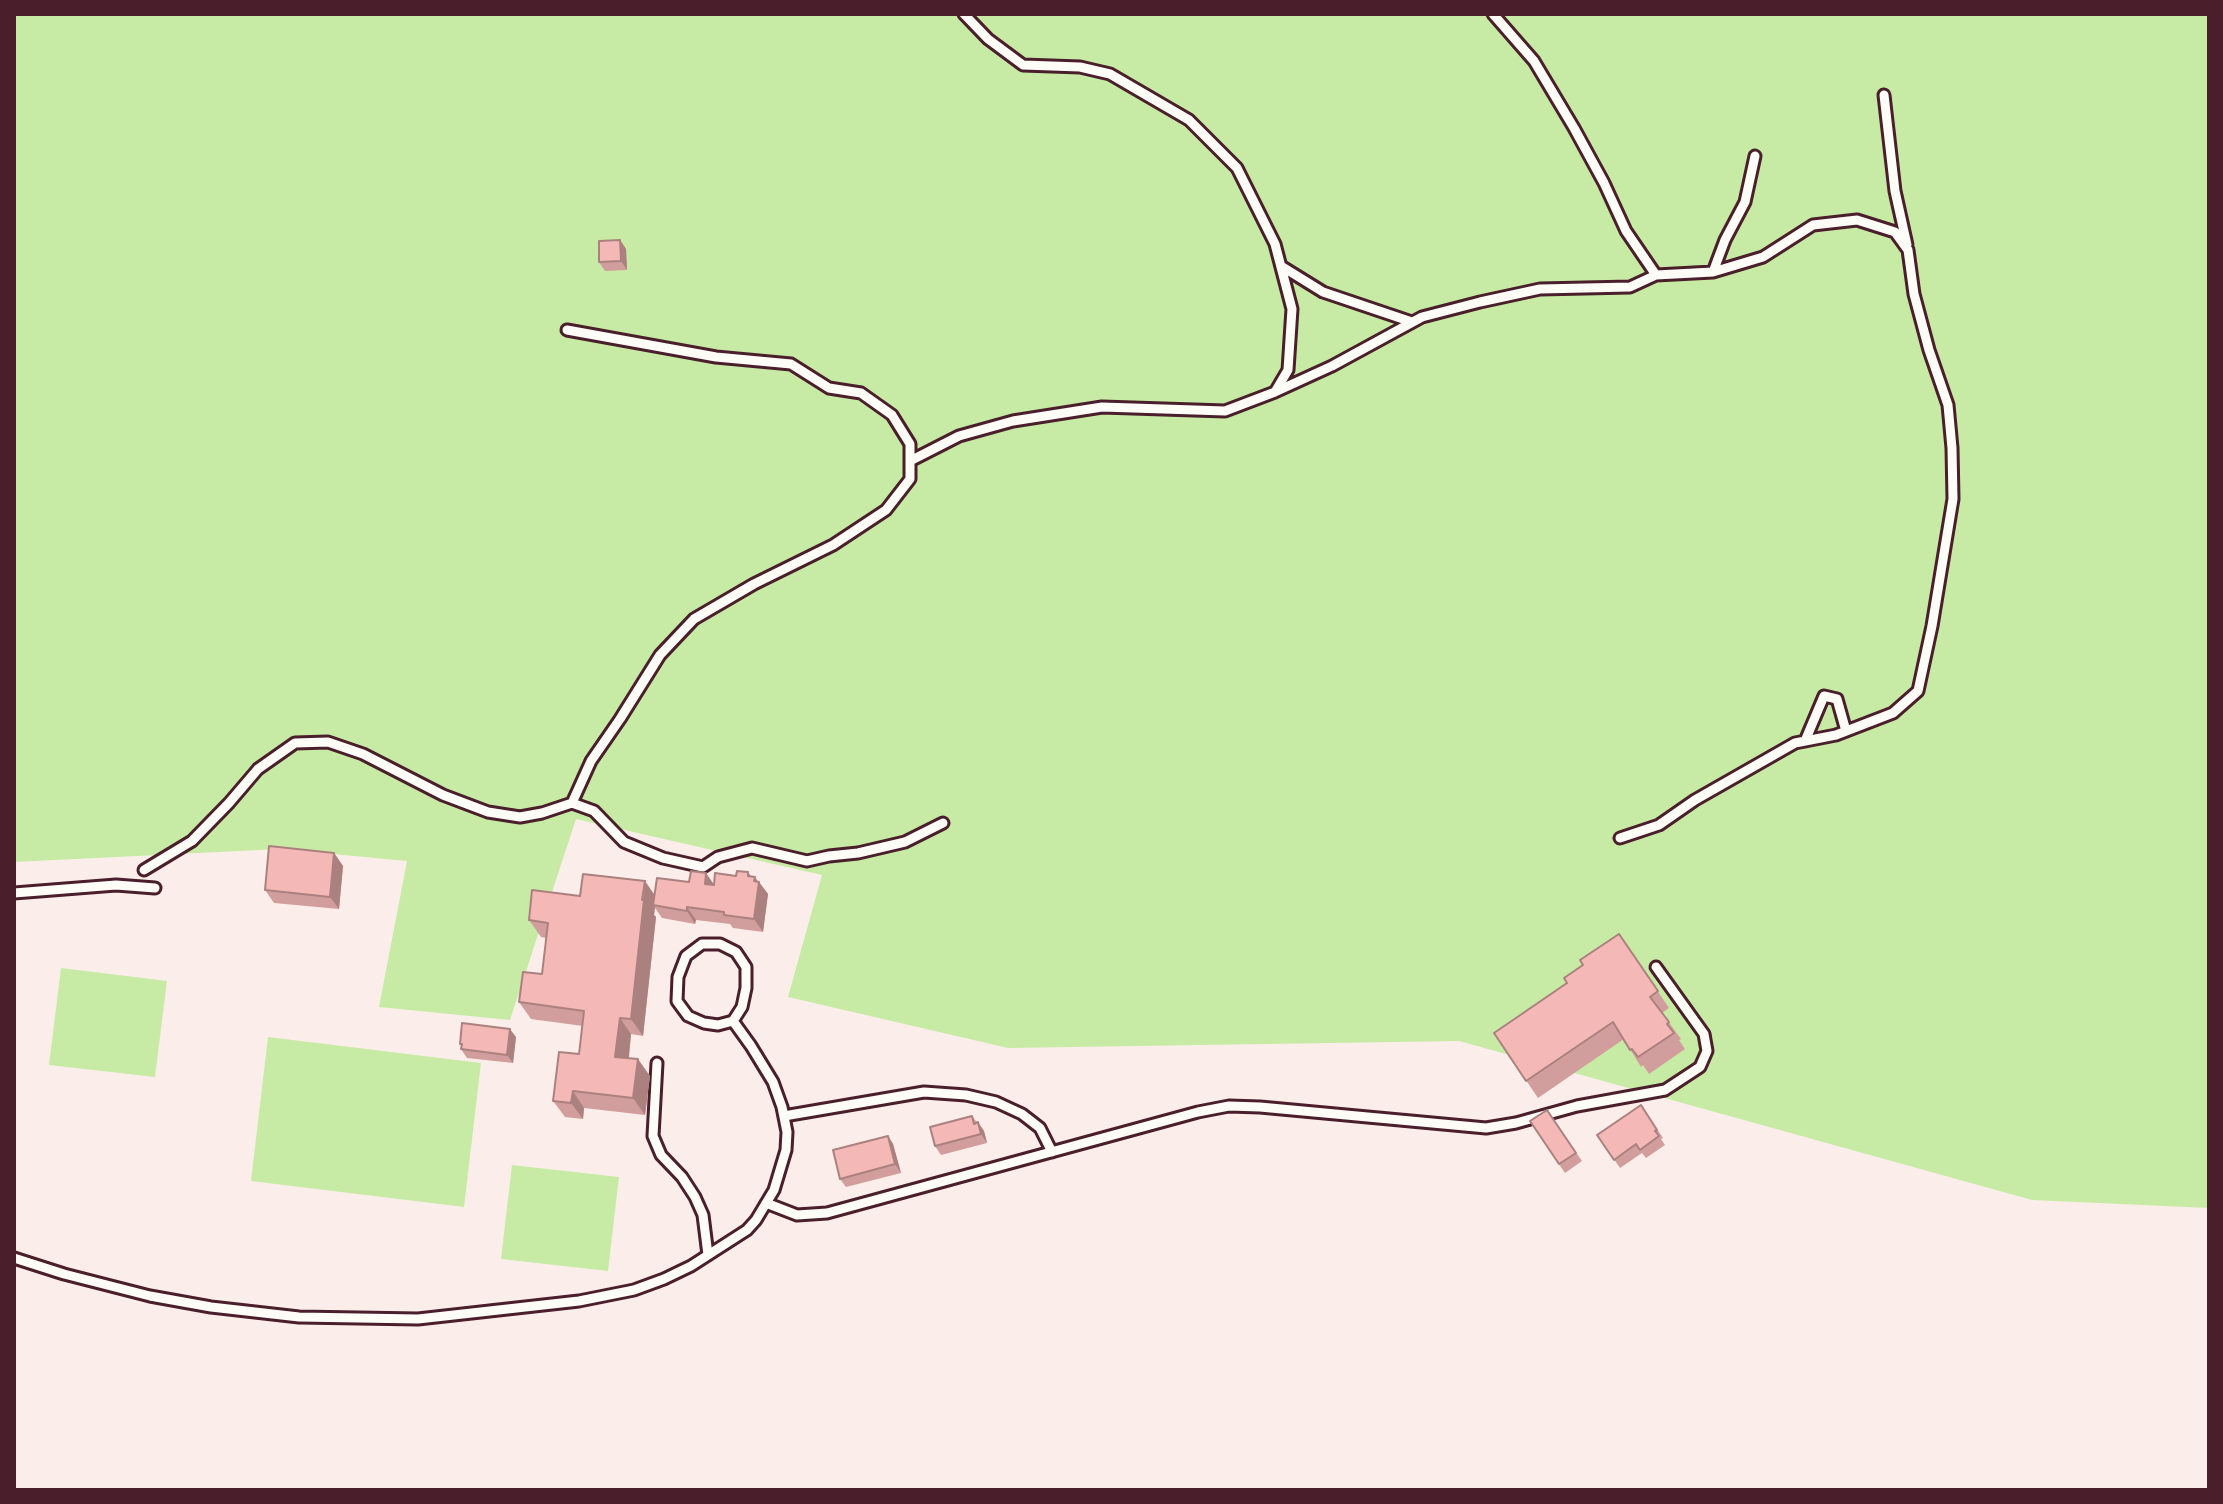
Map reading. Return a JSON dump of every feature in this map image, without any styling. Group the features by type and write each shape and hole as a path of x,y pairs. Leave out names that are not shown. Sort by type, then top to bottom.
{"lane":[{"path":"964,14 988,39 1023,65 1080,67 1110,74 1189,120 1237,168 1275,244 1292,309 1288,370 1275,392"},
{"path":"1493,14 1534,61 1604,183 1626,231 1656,275"},
{"path":"1620,838 1659,825 1795,743 1836,735 1893,713 1918,691 1953,499 1952,448 1948,405 1914,294 1895,191 1884,95"},
{"path":"1713,272 1745,202 1755,156"},
{"path":"910,461 959,436 1013,421 1102,407 1225,411 1332,366 1422,317 1540,289 1630,287 1656,275 1713,272 1763,257 1813,225 1857,220 1895,232 1908,250"},
{"path":"1281,266 1323,292 1412,322"},
{"path":"567,330 716,357 791,364 829,388 861,393 892,415 910,444 910,479 886,510 833,545 754,584 694,619 660,655 591,761 572,803"},
{"path":"1805,741 1824,696 1837,699 1846,731"},
{"path":"144,870 192,841 258,769 295,743 328,742 351,750 443,795 488,812 520,817 572,803 594,811 624,842 663,858 703,867 718,857 752,848 807,861 858,853 905,842 943,823"},
{"path":"14,893 116,885 155,888"},
{"path":"702,944 720,944 736,952 746,967 742,1007 733,1021 718,1025 704,1023 688,1016 677,1001 678,977 686,956 702,944"},
{"path":"766,1203 797,1215 827,1213 1229,1106 1486,1128 1577,1106 1665,1090 1700,1067 1707,1051 1704,1034 1656,967"},
{"path":"14,1258 150,1296 299,1317 418,1319 579,1301 634,1290 664,1279 747,1230 774,1190 786,1150 784,1116 773,1082 733,1021"},
{"path":"657,1063 653,1136 661,1155 682,1177 695,1197 703,1215 708,1255"},
{"path":"784,1116 924,1092 966,1095 996,1102 1022,1114 1040,1128 1052,1152"}],"green space":[{"path":"14,14 2209,14 2209,1208 2032,1200 1459,1041 1008,1048 788,997 822,875 576,819 510,1020 379,1007 407,861 280,849 14,862"},
{"path":"61,968 167,981 155,1077 49,1065"},
{"path":"268,1037 481,1063 464,1207 251,1181"},
{"path":"512,1165 619,1177 608,1271 501,1259"}],"building":[{"path":"620,240 621,261 599,262 599,241"},
{"path":"269,846 334,853 330,897 265,890"},
{"path":"691,871 706,873 705,884 714,885 715,873 736,876 737,871 748,872 748,876 755,877 754,881 759,882 754,919 724,915 724,912 687,907 687,911 653,905 657,878 689,882"},
{"path":"583,874 645,881 631,1019 620,1018 615,1057 638,1059 633,1098 573,1091 571,1103 553,1101 559,1052 579,1054 584,1011 519,1002 523,972 542,974 548,923 529,920 532,890 580,896"},
{"path":"1619,934 1658,991 1650,997 1674,1033 1638,1057 1630,1050 1613,1022 1526,1081 1494,1033 1567,983 1564,978 1583,965 1580,960"},
{"path":"462,1023 510,1029 507,1055 461,1049"},
{"path":"1641,1105 1659,1136 1640,1150 1636,1144 1614,1160 1597,1135"},
{"path":"1547,1110 1576,1153 1559,1164 1530,1121"},
{"path":"972,1116 974,1124 978,1122 981,1134 935,1146 930,1127"},
{"path":"888,1136 895,1164 840,1179 833,1150"}]}
